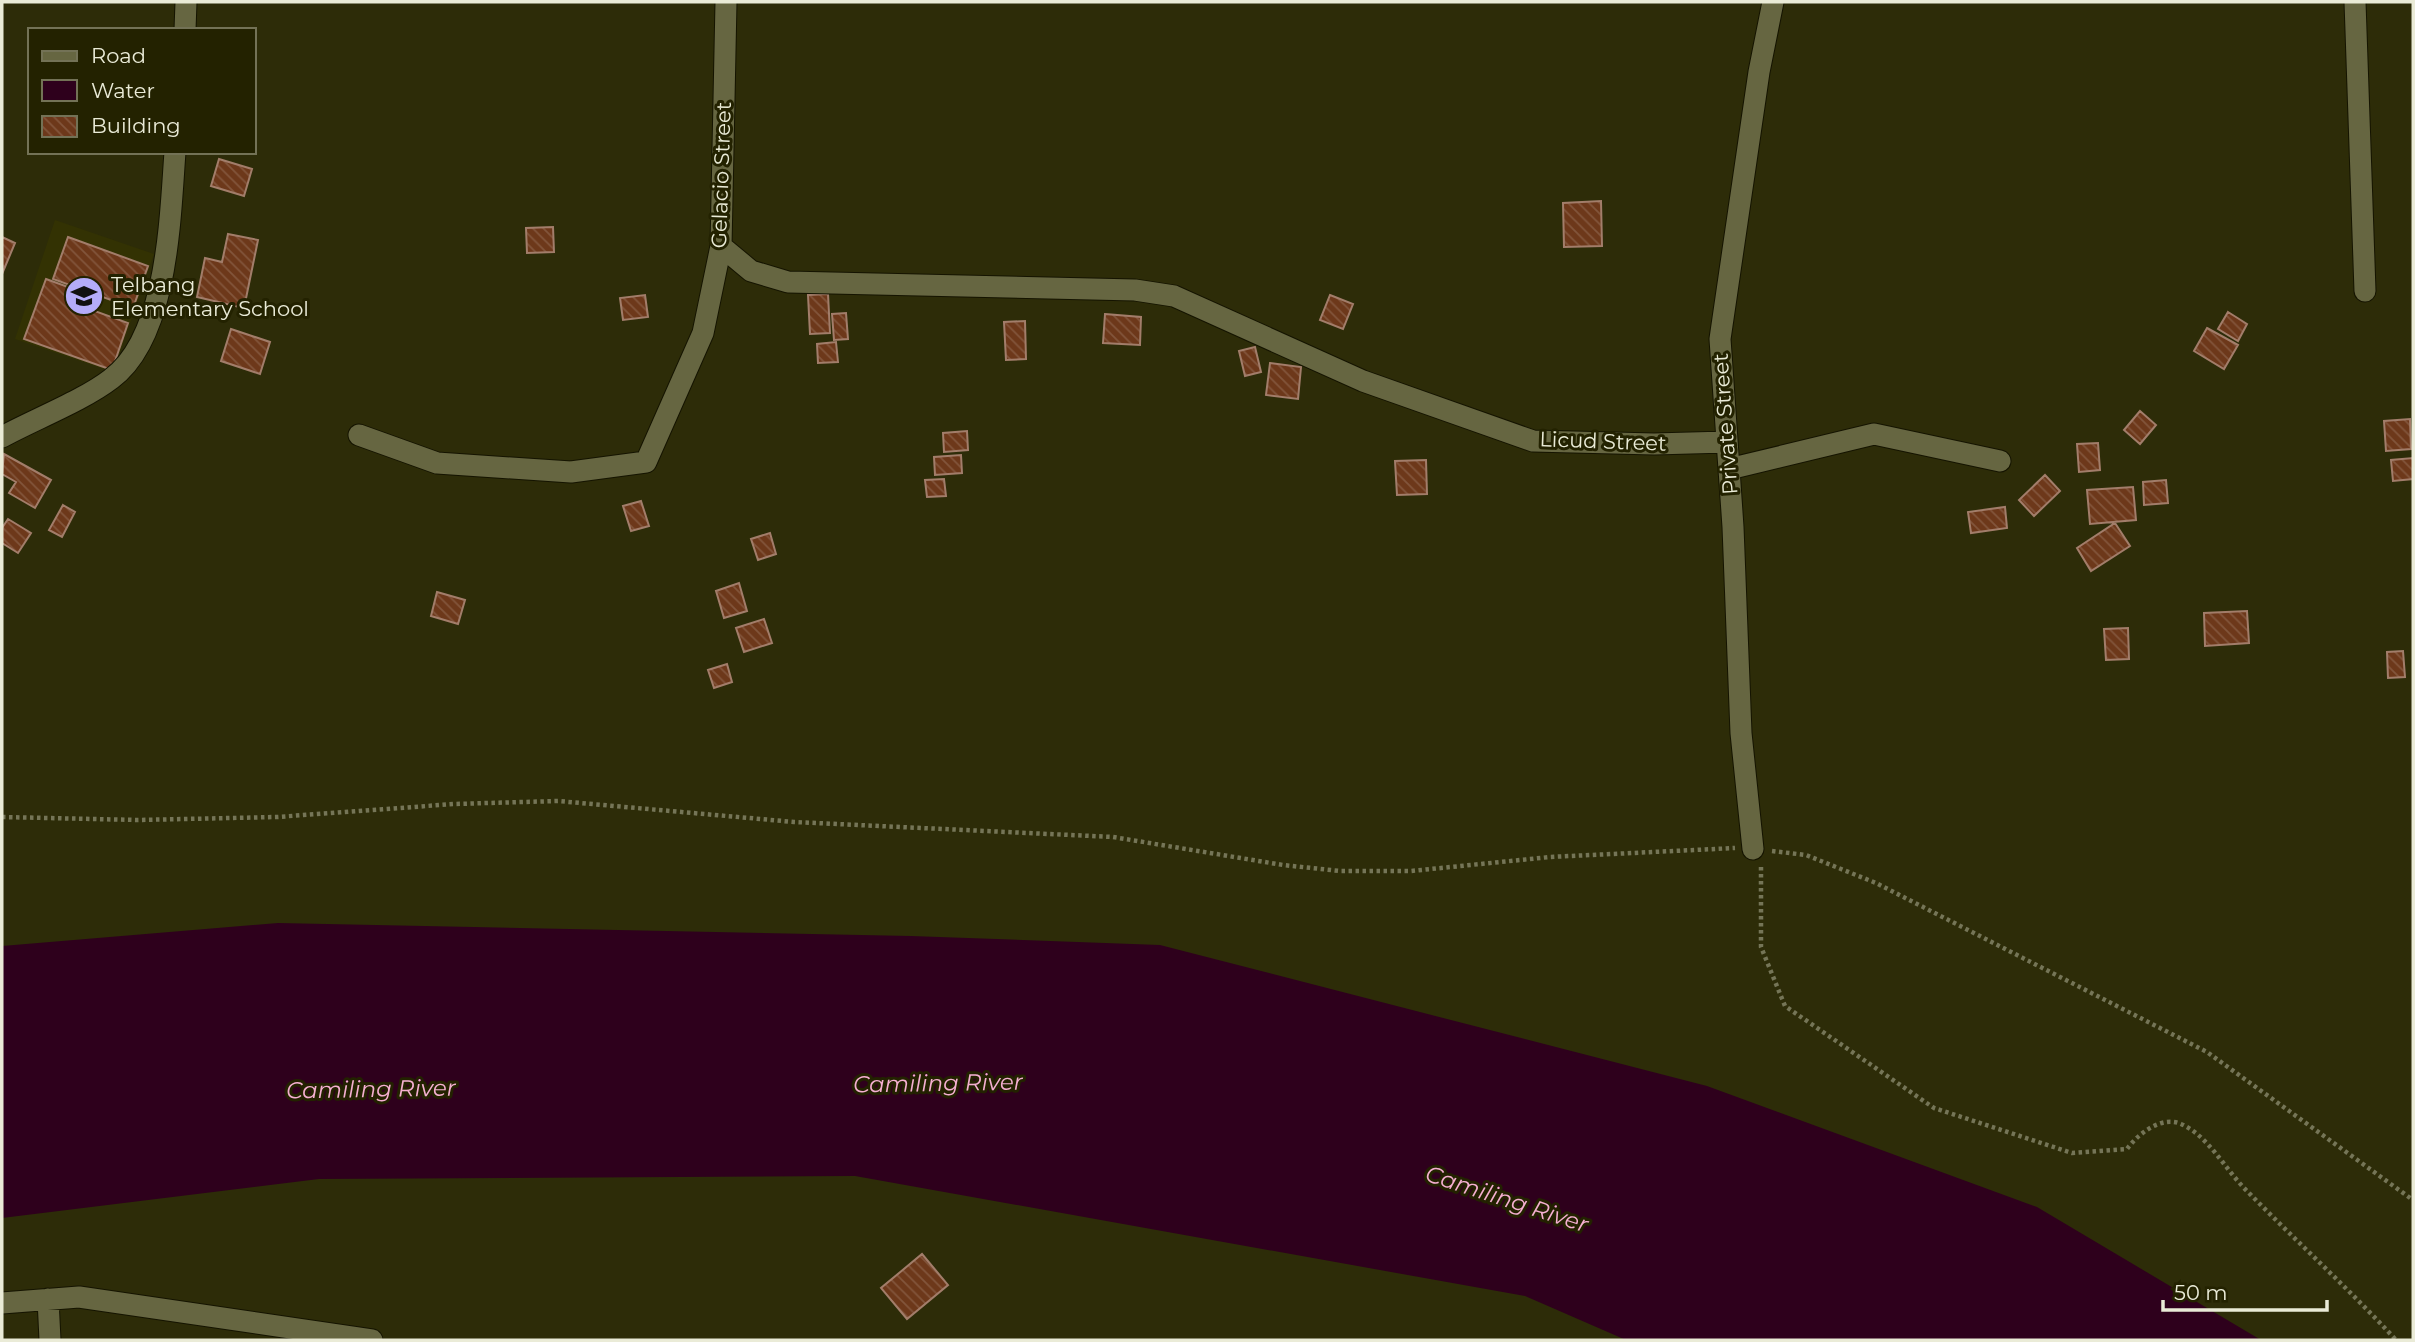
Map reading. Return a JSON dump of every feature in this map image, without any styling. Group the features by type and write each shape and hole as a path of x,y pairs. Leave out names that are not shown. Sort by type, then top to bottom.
{"street":[{"path":"185,28 186,2"},
{"name":"Gelacio Street","path":"359,435 438,463 571,472 646,462 703,332 722,246 726,2"},
{"name":"Private Street","path":"1759,850 1741,733 1720,339 1759,72 1773,2"},
{"path":"2355,2 2365,291"},
{"path":"2,437 112,379 140,349 160,287 175,154"},
{"name":"Licud Street","path":"722,246 751,271 788,282 1135,290 1174,296 1363,381 1533,441 1654,444 1727,442"},
{"path":"1729,469 1874,434 2000,461"},
{"path":"2,1303 79,1297 372,1340"},
{"path":"48,1299 50,1340"}],"path":[{"path":"2,817 138,820 278,817 454,804 558,801 794,822 1113,837 1283,865 1340,871 1411,871 1550,857 1759,850 1806,855 1876,883 2207,1052 2413,1200"},
{"path":"1759,850 1761,947 1785,1006 1934,1108 2072,1153 2127,1149 2137,1135 2161,1124 2178,1122 2197,1133 2245,1190 2351,1292 2396,1340"}],"shaded area":[{"name":"Telbang Elementary School","path":"55,220 154,254 113,372 15,339"}],"water":[{"name":"Camiling River","path":"278,923 911,936 1160,945 1707,1086 2037,1207 2261,1340 1626,1340 1525,1296 855,1176 319,1179 2,1218 2,946"}],"building":[{"path":"219,159 252,169 244,196 211,186"},
{"path":"1601,201 1602,246 1564,247 1563,203"},
{"path":"553,227 554,252 527,253 526,228"},
{"path":"228,234 258,240 244,308 197,297 205,258 222,262"},
{"path":"2,237 15,243 2,274"},
{"path":"68,237 148,266 133,308 53,279"},
{"path":"46,279 93,296 89,309 128,323 112,370 24,339"},
{"path":"828,294 830,333 810,334 808,295"},
{"path":"645,295 648,317 623,320 620,298"},
{"path":"1330,295 1353,304 1343,329 1320,320"},
{"path":"2228,312 2247,324 2238,341 2218,329"},
{"path":"846,313 848,339 834,340 832,314"},
{"path":"1105,314 1141,317 1140,345 1103,343"},
{"path":"1025,321 1026,359 1006,360 1004,322"},
{"path":"2207,328 2238,345 2224,369 2194,351"},
{"path":"231,329 270,342 260,374 221,361"},
{"path":"836,342 838,362 818,363 817,344"},
{"path":"1255,347 1261,372 1245,376 1239,351"},
{"path":"1270,363 1301,367 1298,399 1266,395"},
{"path":"2140,411 2156,425 2140,444 2124,430"},
{"path":"2410,419 2411,449 2386,451 2384,421"},
{"path":"967,431 968,450 944,452 943,433"},
{"path":"2098,443 2100,470 2079,472 2077,444"},
{"path":"4,454 51,480 35,508 9,493 16,482 2,474"},
{"path":"961,455 962,473 935,475 934,457"},
{"path":"2413,458 2413,479 2393,481 2391,460"},
{"path":"1426,460 1427,494 1397,495 1395,461"},
{"path":"2045,475 2060,491 2034,516 2019,500"},
{"path":"944,479 946,496 927,497 925,480"},
{"path":"2166,480 2168,503 2144,505 2143,482"},
{"path":"2133,487 2136,520 2090,524 2087,490"},
{"path":"641,501 649,526 631,531 623,506"},
{"path":"63,505 75,512 62,537 49,530"},
{"path":"2005,507 2007,528 1971,533 1968,512"},
{"path":"8,519 31,533 18,553 2,543 2,528"},
{"path":"2115,523 2130,546 2091,571 2077,548"},
{"path":"770,533 776,554 758,560 751,539"},
{"path":"739,583 747,611 724,618 716,591"},
{"path":"437,592 465,600 458,624 431,616"},
{"path":"2247,611 2249,643 2205,646 2204,613"},
{"path":"764,619 772,643 744,652 736,628"},
{"path":"2128,628 2129,659 2106,660 2104,629"},
{"path":"2403,651 2405,677 2388,678 2387,652"},
{"path":"727,664 732,682 714,688 708,670"},
{"path":"922,1254 948,1285 907,1319 881,1288"}],"place":[{"name":"Telbang Elementary School","path":"84,296"}]}
